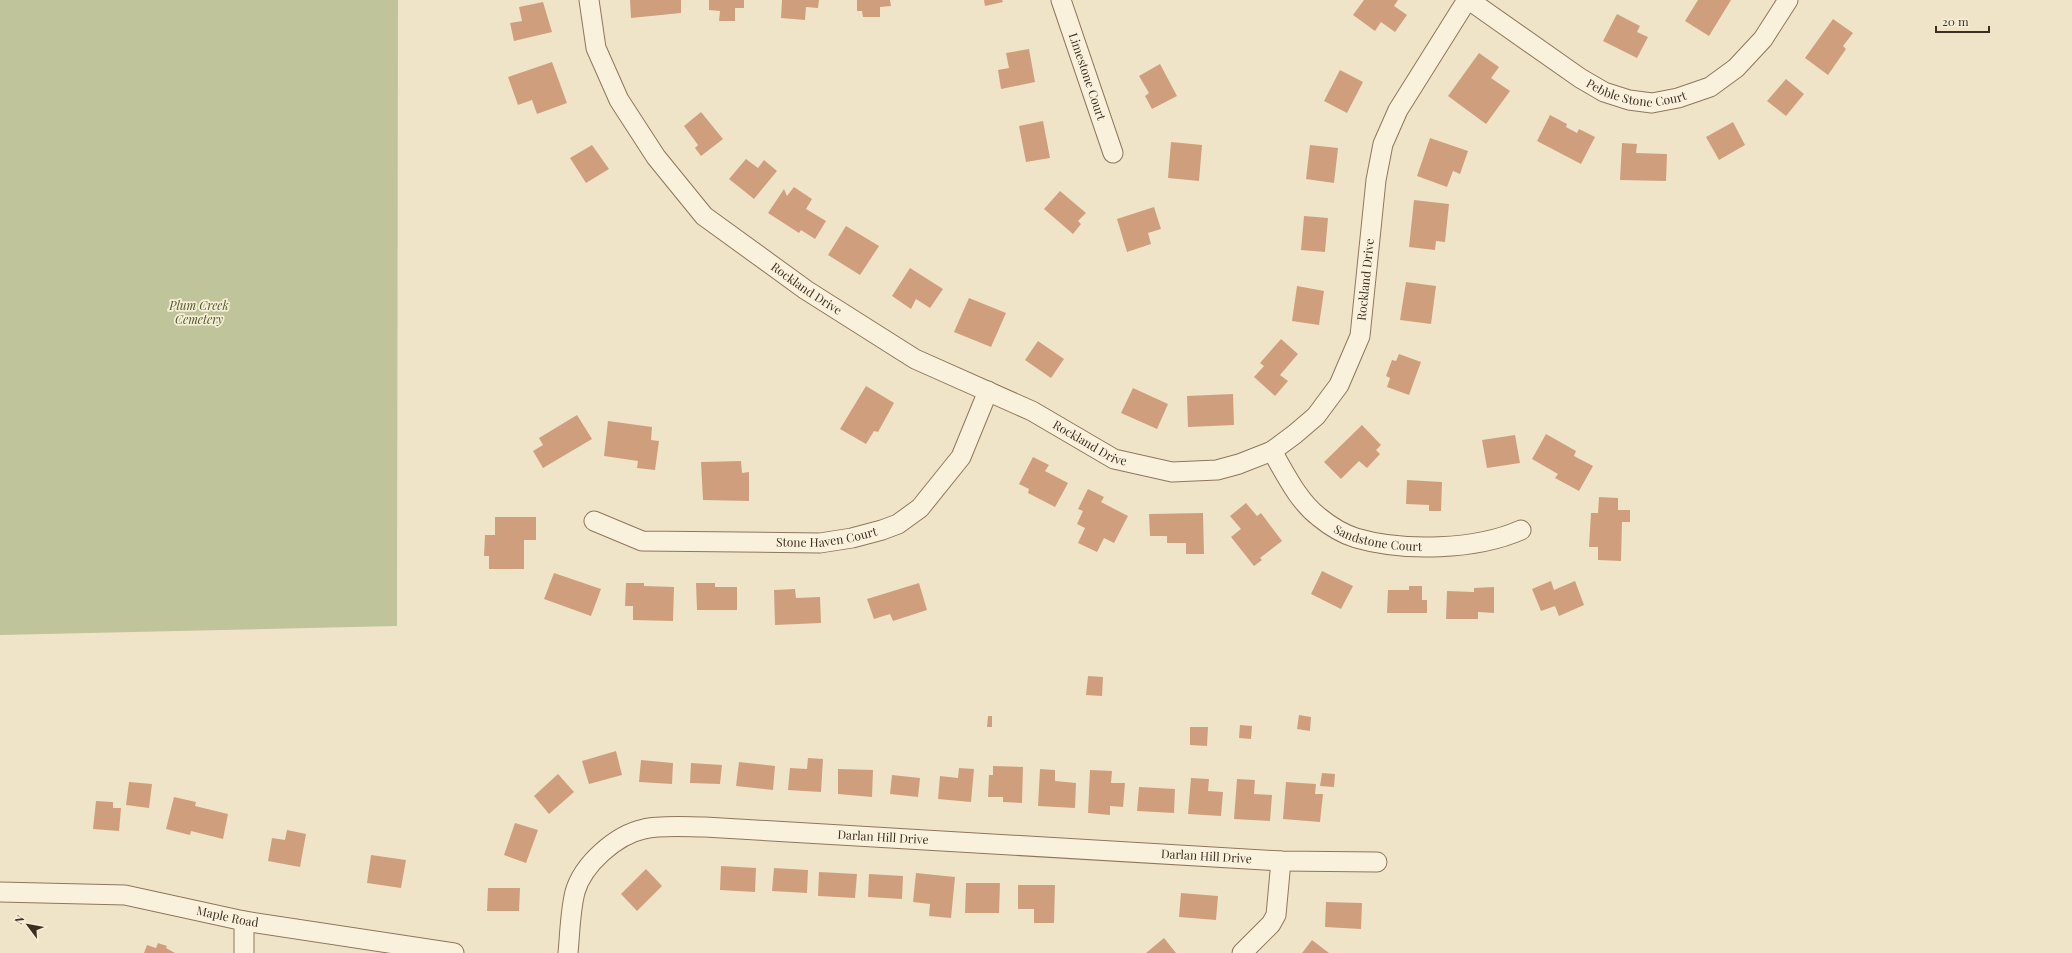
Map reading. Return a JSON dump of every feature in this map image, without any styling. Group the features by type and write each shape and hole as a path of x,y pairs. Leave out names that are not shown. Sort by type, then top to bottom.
{"street":[{"name":"Rockland Drive","path":"589,0 596,48 619,100 656,157 704,216 806,290 915,359 1032,411 1114,459 1172,472 1217,470 1272,451 1316,416 1339,385 1360,336 1376,180 1383,144 1398,110 1468,0"},
{"name":"Limestone Court","path":"1061,0 1113,153"},
{"name":"Pebble Stone Court","path":"1468,0 1580,78 1604,92 1629,100 1652,103 1678,98 1710,87 1736,68 1762,39 1788,0"},
{"name":"Stone Haven Court","path":"594,521 642,541 820,543 852,538 882,530 898,524 920,508 961,457 988,391"},
{"name":"Sandstone Court","path":"1272,451 1297,492 1318,516 1338,530 1355,538 1413,547 1476,544 1502,538 1521,530"},
{"name":"Darlan Hill Drive","path":"568,953 576,891 587,870 606,847 624,836 645,828 705,827 1281,861 1378,862"},
{"path":"1242,953 1271,924 1276,915 1281,861"},
{"name":"Maple Road","path":"0,892 125,895 244,921 454,953"},
{"path":"244,921 244,953"}],"green space":[{"name":"Plum Creek Cemetery","path":"0,0 398,0 397,626 0,635"}],"building":[{"path":"630,0 681,0 681,13 631,18"},
{"path":"709,0 744,0 744,8 735,8 735,21 719,21 720,11 709,10"},
{"path":"782,0 819,0 818,8 806,7 805,20 781,18"},
{"path":"857,0 890,0 891,6 880,7 880,17 863,17 862,11 857,11"},
{"path":"984,0 1002,0 1003,2 985,6"},
{"path":"1364,0 1398,0 1394,6 1407,15 1395,32 1381,22 1375,31 1353,15"},
{"path":"1698,0 1731,0 1709,36 1685,21"},
{"path":"543,2 552,32 514,41 510,23 522,21 519,7"},
{"path":"1617,14 1640,26 1637,32 1648,37 1637,58 1603,41"},
{"path":"1833,19 1853,33 1843,46 1846,49 1828,75 1805,58"},
{"path":"1029,49 1035,82 1001,89 998,70 1009,68 1006,53"},
{"path":"1479,53 1499,67 1491,78 1510,91 1486,124 1448,96"},
{"path":"552,62 567,103 537,114 532,100 518,105 508,77"},
{"path":"1160,64 1177,96 1152,109 1145,96 1149,93 1139,76"},
{"path":"1340,70 1363,82 1347,113 1324,101"},
{"path":"1786,79 1804,94 1786,116 1767,101"},
{"path":"701,112 723,139 701,156 695,148 698,145 684,126"},
{"path":"1550,115 1567,124 1566,127 1577,133 1579,129 1595,137 1581,164 1537,141"},
{"path":"1043,121 1050,158 1026,162 1019,126"},
{"path":"1733,122 1745,145 1719,160 1706,137"},
{"path":"1430,138 1468,151 1460,174 1453,171 1447,187 1417,176"},
{"path":"1171,142 1202,145 1199,181 1168,178"},
{"path":"1622,143 1637,144 1636,153 1667,154 1666,181 1620,180"},
{"path":"592,145 609,169 586,183 570,158"},
{"path":"1310,145 1338,148 1334,183 1306,179"},
{"path":"746,159 758,168 764,160 777,171 754,199 729,179"},
{"path":"794,187 812,199 806,209 826,221 815,239 801,230 799,233 768,213 784,189 787,196"},
{"path":"1060,191 1086,213 1078,221 1081,224 1073,234 1044,209"},
{"path":"1414,200 1449,204 1445,242 1436,241 1435,250 1409,247"},
{"path":"1154,207 1161,229 1148,233 1151,244 1127,252 1117,219"},
{"path":"1304,216 1328,218 1325,252 1301,250"},
{"path":"846,226 879,246 860,275 828,255"},
{"path":"910,268 943,289 930,308 916,299 911,309 892,296"},
{"path":"1406,282 1436,286 1431,324 1400,320"},
{"path":"1297,286 1324,291 1319,325 1292,321"},
{"path":"969,298 1006,313 991,347 954,332"},
{"path":"1281,339 1298,354 1280,375 1288,381 1275,396 1254,377 1264,366 1260,363"},
{"path":"1038,341 1064,359 1051,378 1025,360"},
{"path":"1399,354 1421,362 1409,395 1387,387 1390,378 1386,376 1392,360 1396,361"},
{"path":"866,386 894,403 878,432 874,431 866,444 840,429"},
{"path":"1133,388 1168,404 1157,429 1121,413"},
{"path":"1233,394 1234,425 1188,427 1187,396"},
{"path":"577,415 592,439 543,468 533,451 543,445 539,438"},
{"path":"608,421 652,427 651,440 659,441 655,470 637,468 638,461 604,456"},
{"path":"1362,425 1381,445 1376,450 1380,454 1367,468 1359,461 1341,479 1324,462"},
{"path":"1546,434 1576,451 1574,456 1593,466 1579,491 1555,478 1558,474 1532,459"},
{"path":"1515,435 1520,463 1487,468 1482,440"},
{"path":"1033,457 1049,465 1045,471 1068,483 1055,507 1028,493 1029,489 1019,484"},
{"path":"741,461 742,473 749,472 749,501 703,500 701,462"},
{"path":"1407,480 1442,482 1441,511 1429,511 1429,505 1406,504"},
{"path":"1088,489 1104,497 1101,502 1128,516 1114,543 1104,538 1097,552 1078,543 1085,528 1077,524 1083,511 1078,509"},
{"path":"1599,497 1618,498 1618,510 1630,510 1630,522 1622,522 1621,561 1598,560 1598,547 1589,547 1591,513 1598,513"},
{"path":"1246,503 1257,516 1261,513 1282,541 1260,558 1262,560 1254,566 1231,537 1241,529 1230,516"},
{"path":"1203,513 1204,554 1186,554 1186,543 1167,543 1167,536 1150,536 1149,514"},
{"path":"495,517 536,517 536,540 524,540 524,569 489,569 489,556 484,556 485,535 495,535"},
{"path":"1322,571 1353,586 1341,609 1311,594"},
{"path":"554,573 601,589 591,616 544,599"},
{"path":"1551,581 1554,590 1575,581 1584,605 1559,616 1555,606 1541,611 1532,589"},
{"path":"626,583 644,583 644,586 674,587 673,621 633,620 633,606 625,606"},
{"path":"696,583 715,583 715,587 737,587 737,610 697,610"},
{"path":"919,583 927,610 893,621 890,614 874,619 867,599"},
{"path":"1409,586 1422,586 1422,600 1427,600 1427,613 1387,613 1388,590 1409,590"},
{"path":"1494,587 1494,613 1478,612 1478,619 1446,619 1447,591 1474,592 1474,588"},
{"path":"795,589 796,598 820,597 821,623 775,625 774,590"},
{"path":"1088,676 1103,677 1102,696 1086,695"},
{"path":"1299,715 1311,717 1310,731 1297,729"},
{"path":"988,716 992,716 992,727 987,727"},
{"path":"1240,725 1252,726 1251,739 1239,738"},
{"path":"1190,727 1208,727 1207,746 1190,745"},
{"path":"616,751 622,775 589,784 582,761"},
{"path":"808,758 823,759 821,792 788,790 790,768 807,769"},
{"path":"641,760 673,763 672,784 639,782"},
{"path":"739,762 775,766 773,790 736,786"},
{"path":"691,763 722,765 720,784 690,783"},
{"path":"993,766 1023,767 1022,803 1003,802 1003,797 988,797 989,775 993,775"},
{"path":"959,768 974,769 971,802 938,799 940,776 958,778"},
{"path":"838,769 873,770 872,797 838,794"},
{"path":"1040,769 1055,770 1055,781 1076,783 1075,808 1038,806"},
{"path":"1090,770 1112,771 1111,783 1125,783 1123,807 1110,806 1110,815 1088,813"},
{"path":"1322,773 1335,774 1334,787 1320,786"},
{"path":"558,774 574,792 549,814 534,796"},
{"path":"892,775 920,778 918,797 890,794"},
{"path":"1191,778 1209,779 1208,791 1223,792 1221,816 1188,814"},
{"path":"1237,779 1255,780 1254,794 1272,795 1270,821 1234,819"},
{"path":"129,782 152,784 149,808 126,805"},
{"path":"1286,782 1316,784 1315,794 1323,794 1320,822 1283,819"},
{"path":"1139,787 1175,789 1174,813 1137,811"},
{"path":"174,797 196,802 195,806 228,814 223,839 191,831 190,835 166,829"},
{"path":"96,801 113,802 113,808 121,808 119,831 93,829"},
{"path":"515,823 538,830 526,863 504,855"},
{"path":"287,830 306,834 300,867 268,861 272,838 285,840"},
{"path":"371,855 406,860 401,888 367,883"},
{"path":"721,866 756,868 755,892 720,890"},
{"path":"774,868 808,870 807,893 772,891"},
{"path":"646,869 662,886 637,911 621,894"},
{"path":"819,872 857,874 855,898 818,896"},
{"path":"916,873 955,877 951,918 929,916 930,904 913,902"},
{"path":"869,874 903,876 902,899 868,897"},
{"path":"966,883 1000,883 999,913 965,913"},
{"path":"1018,885 1055,885 1054,923 1034,923 1034,909 1018,909"},
{"path":"488,888 520,888 519,911 487,911"},
{"path":"1181,893 1218,896 1216,920 1179,917"},
{"path":"1326,902 1362,903 1361,929 1325,927"},
{"path":"1164,938 1176,953 1146,953"},
{"path":"1312,940 1329,953 1302,953"},
{"path":"158,943 167,946 166,948 175,953 144,953 147,945 156,948"}]}
